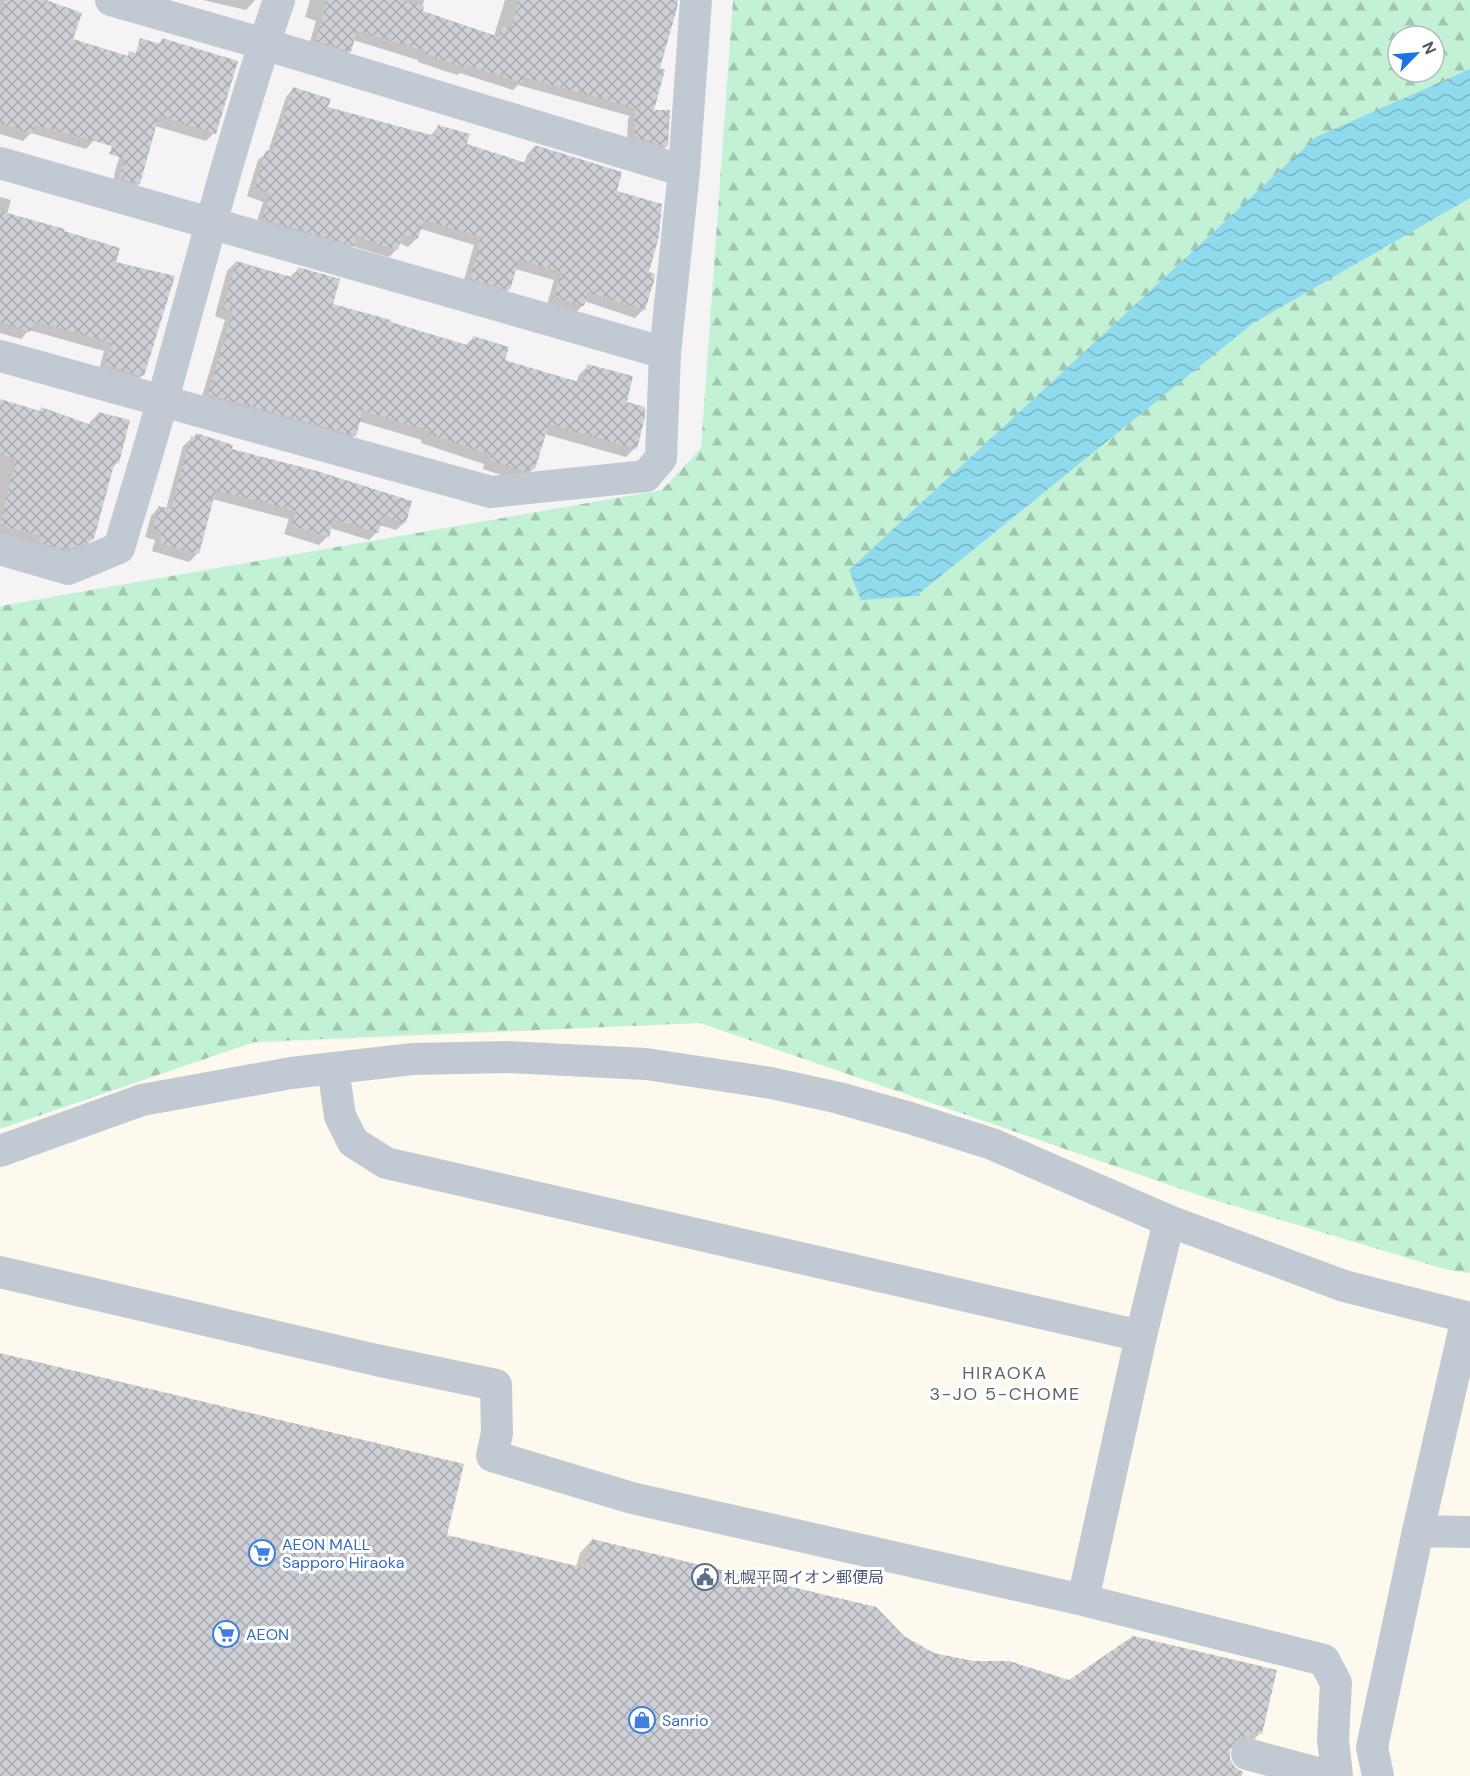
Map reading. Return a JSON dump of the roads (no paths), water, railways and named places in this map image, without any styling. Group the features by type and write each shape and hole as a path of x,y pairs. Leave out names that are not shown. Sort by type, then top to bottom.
{"street":[{"path":"111,0 684,171"},
{"path":"0,549 69,569 119,548 211,224 279,0"},
{"path":"0,356 491,492 646,476 661,458 664,353 684,171 696,0"},
{"path":"0,163 664,353"},
{"path":"0,1151 142,1100 291,1073 413,1059 507,1057 646,1064 727,1075 839,1098 992,1144 1169,1221 1344,1286 1468,1318 1418,1531 1372,1747 1378,1776"},
{"path":"333,1068 340,1116 353,1143 386,1163 1141,1336"},
{"path":"1083,1600 1141,1336 1169,1221"},
{"path":"0,1272 376,1360 496,1385 498,1433 492,1456 632,1498 1083,1600 1324,1660 1336,1683 1333,1739 1337,1776"},
{"path":"1418,1531 1470,1532"},
{"path":"1247,1754 1328,1776"}],"water":[{"path":"1470,69 1470,198 1252,324 916,596 861,600 849,570 1316,137 1436,84 1446,84 1446,80"}],"place":[{"name":"AEON MALL Sapporo Hiraoka","path":"262,1553"},
{"name":"札幌平岡イオン郵便局","path":"705,1577"},
{"name":"AEON","path":"226,1634"},
{"name":"Sanrio","path":"642,1720"}],"district":[{"name":"HIRAOKA 3-JO 5-CHOME","path":"1005,1383"}]}
